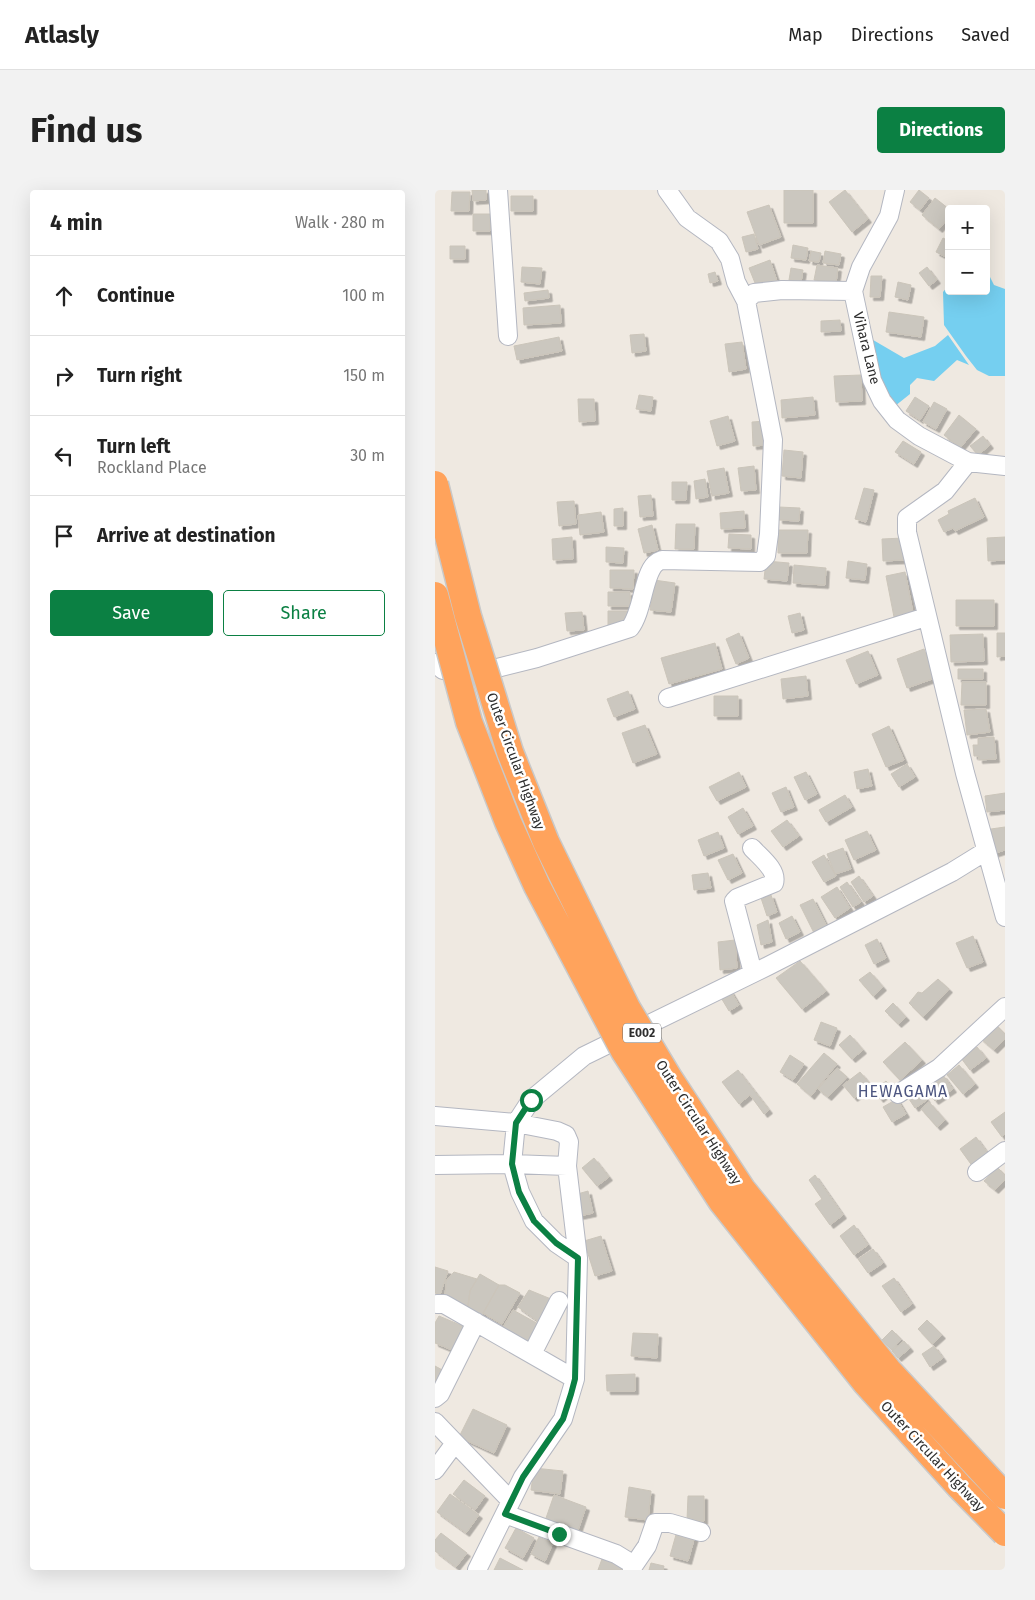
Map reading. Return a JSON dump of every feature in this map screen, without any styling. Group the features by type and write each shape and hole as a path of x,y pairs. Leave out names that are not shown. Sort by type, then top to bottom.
{"highway":[{"name":"Outer Circular Highway","path":"435,484 468,616 510,752 546,842 627,1008 669,1078 742,1189 888,1370 1005,1496"},
{"name":"Outer Circular Highway","path":"435,594 469,722 508,822 537,886 624,1051 728,1210 865,1382 959,1486 1005,1533"}],"street":[{"path":"499,190 508,336"},
{"path":"435,664 443,670 469,676 537,658 630,628 636,620 649,576 655,564 662,560 760,562 766,556 769,534 773,440 746,300 736,282 730,259 719,241 687,218 667,190"},
{"path":"746,300 754,293 782,290 853,291 861,267 889,216 895,190"},
{"name":"Vihara Lane","path":"853,291 872,380 881,401 897,420 919,436 968,462 1005,466"},
{"path":"968,462 945,491 907,518 907,532 926,617 986,851 1005,917"},
{"path":"668,698 926,617"},
{"path":"752,848 775,874 776,880 775,883 737,898 734,902 753,973"},
{"path":"578,1258 556,1243 534,1221 519,1192 512,1164 516,1123 531,1100 584,1056 952,872 986,851"},
{"path":"899,1094 939,1068 1005,1007"},
{"path":"435,1116 516,1123 557,1131 566,1135 569,1142 567,1166 578,1258 575,1379 563,1419 523,1477 477,1570"},
{"path":"977,1172 1005,1152"},
{"path":"435,1166 512,1164 567,1166"},
{"path":"532,1354 559,1302"},
{"path":"437,1304 444,1304 575,1379"},
{"path":"435,1398 440,1394 477,1322"},
{"path":"435,1422 455,1442 508,1507 616,1554 633,1567 647,1546 655,1523 670,1523 701,1532"},
{"path":"435,1470 455,1442"}],"water":[{"path":"990,277 994,285 1005,289 1005,376 989,376 977,370 966,356 944,325 943,292 945,290 945,295 990,295"},
{"path":"948,335 969,365 957,360 934,381 917,378 910,385 910,394 895,406 877,370 868,337 904,358 935,346"}],"building":[{"path":"472,190 486,190 486,200 473,201"},
{"path":"784,190 813,190 813,223 784,223"},
{"path":"845,190 868,219 852,232 829,202"},
{"path":"919,190 929,198 920,210 910,202"},
{"path":"452,192 470,192 469,211 451,211"},
{"path":"511,196 533,196 533,211 511,211"},
{"path":"935,198 945,206 945,222 939,229 922,215"},
{"path":"769,205 781,237 759,245 747,212"},
{"path":"473,214 490,214 490,231 473,231"},
{"path":"754,234 758,249 746,252 742,237"},
{"path":"943,238 945,239 945,256 936,252"},
{"path":"793,245 808,248 806,260 791,258"},
{"path":"450,246 465,246 465,259 450,259"},
{"path":"811,251 821,253 819,262 809,261"},
{"path":"825,251 841,254 839,265 823,263"},
{"path":"770,260 777,281 757,288 749,268"},
{"path":"817,265 838,268 836,283 814,280"},
{"path":"522,267 542,268 540,284 521,282"},
{"path":"927,267 937,280 929,286 919,273"},
{"path":"791,268 803,270 801,282 789,280"},
{"path":"715,272 718,281 710,283 708,274"},
{"path":"871,276 882,276 880,297 870,297"},
{"path":"898,282 911,285 908,300 895,297"},
{"path":"548,290 549,298 525,301 524,293"},
{"path":"560,305 561,323 524,325 523,308"},
{"path":"889,312 924,317 921,337 886,332"},
{"path":"840,320 841,331 821,332 821,321"},
{"path":"644,334 646,351 632,353 630,335"},
{"path":"559,337 562,351 517,360 514,346"},
{"path":"742,342 746,369 729,372 725,344"},
{"path":"861,375 862,401 836,402 834,376"},
{"path":"639,395 653,397 651,411 636,409"},
{"path":"813,397 815,415 782,418 781,400"},
{"path":"915,397 929,406 920,420 906,411"},
{"path":"578,399 594,399 595,421 579,422"},
{"path":"934,402 947,409 936,429 923,422"},
{"path":"959,415 976,429 960,448 944,435"},
{"path":"728,416 735,441 717,446 710,421"},
{"path":"767,421 768,445 753,446 752,422"},
{"path":"983,436 990,445 978,455 970,446"},
{"path":"903,441 921,452 914,464 895,452"},
{"path":"784,450 803,452 801,478 782,476"},
{"path":"754,466 756,490 741,491 738,468"},
{"path":"724,468 729,493 712,496 707,471"},
{"path":"705,479 708,497 696,499 694,481"},
{"path":"672,482 687,482 686,500 672,500"},
{"path":"864,488 874,490 866,522 855,519"},
{"path":"651,495 653,516 640,517 638,496"},
{"path":"975,498 984,517 955,531 953,528 944,532 938,520 949,514 948,511"},
{"path":"574,501 576,524 559,526 557,502"},
{"path":"779,507 800,508 799,521 779,520"},
{"path":"623,508 623,526 614,526 614,509"},
{"path":"744,511 745,528 721,529 720,513"},
{"path":"601,512 604,532 580,535 578,515"},
{"path":"676,524 695,524 694,549 675,549"},
{"path":"652,525 658,550 644,553 638,529"},
{"path":"778,530 808,530 807,553 778,553"},
{"path":"729,534 751,535 751,549 728,548"},
{"path":"572,537 573,559 553,560 552,539"},
{"path":"1005,537 1005,560 988,561 987,538"},
{"path":"903,538 904,560 883,561 882,539"},
{"path":"606,547 624,548 623,563 606,562"},
{"path":"766,561 789,563 787,581 764,579"},
{"path":"848,561 867,564 865,580 846,578"},
{"path":"794,565 826,568 825,585 793,583"},
{"path":"610,570 634,570 633,589 610,588"},
{"path":"905,572 913,613 894,617 886,576"},
{"path":"654,580 675,583 671,612 650,610"},
{"path":"608,592 630,592 630,606 608,606"},
{"path":"956,600 994,600 994,626 956,626"},
{"path":"608,611 629,611 629,626 608,626"},
{"path":"582,612 584,630 567,631 565,613"},
{"path":"800,613 804,630 792,633 788,616"},
{"path":"739,633 749,658 736,664 726,639"},
{"path":"997,633 1005,633 1005,656 997,657"},
{"path":"983,634 984,661 951,662 950,635"},
{"path":"715,643 722,669 669,684 661,658"},
{"path":"924,649 935,678 907,688 897,659"},
{"path":"868,651 878,675 856,684 846,660"},
{"path":"958,669 983,669 983,679 958,679"},
{"path":"806,676 808,696 783,699 781,679"},
{"path":"962,682 986,682 986,705 961,705"},
{"path":"628,691 635,709 614,717 607,699"},
{"path":"714,696 738,696 738,716 714,716"},
{"path":"986,709 990,732 967,735 964,710"},
{"path":"645,725 657,754 633,763 622,733"},
{"path":"889,726 904,760 886,767 872,734"},
{"path":"994,737 996,759 979,760 979,756 974,756 973,745 978,745 978,738"},
{"path":"907,764 915,777 899,787 891,774"},
{"path":"868,769 872,786 857,789 854,772"},
{"path":"739,772 746,787 717,801 709,787"},
{"path":"806,772 817,794 805,800 794,777"},
{"path":"786,787 794,807 781,812 772,793"},
{"path":"1005,793 1005,810 987,812 985,796"},
{"path":"845,795 852,807 826,822 819,810"},
{"path":"743,808 753,826 738,834 728,817"},
{"path":"787,820 799,836 783,847 771,831"},
{"path":"1005,827 1005,850 993,854 984,830"},
{"path":"867,831 876,850 854,860 845,840"},
{"path":"718,832 724,848 704,856 698,840"},
{"path":"843,848 851,869 835,874 827,854"},
{"path":"733,854 742,873 728,880 718,860"},
{"path":"824,855 836,876 824,882 812,862"},
{"path":"708,873 711,888 694,890 692,875"},
{"path":"859,876 873,896 864,902 851,882"},
{"path":"847,882 861,902 853,907 840,887"},
{"path":"837,887 850,908 835,918 821,897"},
{"path":"771,895 777,912 767,916 761,898"},
{"path":"813,899 828,929 815,935 800,905"},
{"path":"792,916 800,932 786,939 779,923"},
{"path":"768,920 772,942 761,945 757,925"},
{"path":"973,936 983,962 967,968 956,943"},
{"path":"877,939 886,958 874,964 865,945"},
{"path":"735,940 737,968 720,970 718,942"},
{"path":"800,961 826,991 802,1009 776,978"},
{"path":"870,972 883,987 873,996 859,980"},
{"path":"938,979 949,989 923,1017 909,1003 918,992 922,993"},
{"path":"730,990 739,1005 729,1011 720,996"},
{"path":"893,1003 906,1017 898,1024 885,1011"},
{"path":"821,1022 837,1028 830,1046 814,1040"},
{"path":"994,1023 1005,1034 1005,1039 994,1050 980,1038"},
{"path":"850,1035 863,1050 852,1059 839,1045"},
{"path":"905,1042 922,1060 900,1080 883,1062"},
{"path":"977,1047 986,1058 970,1070 961,1058"},
{"path":"824,1053 837,1064 811,1096 797,1084"},
{"path":"790,1055 804,1064 793,1080 780,1072"},
{"path":"959,1065 975,1084 963,1094 947,1075"},
{"path":"837,1068 847,1077 828,1097 818,1089"},
{"path":"738,1070 769,1110 764,1114 750,1095 739,1104 722,1082"},
{"path":"860,1072 871,1085 854,1098 843,1085"},
{"path":"943,1075 953,1089 935,1101 925,1088"},
{"path":"886,1081 892,1089 880,1099 874,1091"},
{"path":"921,1091 927,1100 915,1108 909,1099"},
{"path":"897,1099 906,1114 892,1122 883,1107"},
{"path":"929,1102 945,1120 937,1127 921,1109"},
{"path":"1005,1112 1005,1134 1002,1137 991,1122"},
{"path":"976,1137 989,1155 973,1167 960,1149"},
{"path":"594,1158 609,1177 597,1186 582,1168"},
{"path":"997,1167 1005,1175 1005,1180 995,1190 984,1181"},
{"path":"815,1175 843,1215 830,1225 815,1204 822,1199 809,1180"},
{"path":"588,1191 593,1213 579,1216 574,1195"},
{"path":"854,1225 868,1245 854,1255 840,1236"},
{"path":"601,1236 612,1271 595,1276 584,1241"},
{"path":"873,1249 883,1263 868,1273 858,1259"},
{"path":"435,1267 448,1271 440,1295 435,1293"},
{"path":"454,1272 477,1279 470,1291 468,1307 445,1298 446,1281"},
{"path":"480,1274 499,1285 480,1319 467,1312 470,1291"},
{"path":"894,1278 912,1304 901,1312 882,1286"},
{"path":"499,1285 505,1285 520,1293 502,1324 483,1313"},
{"path":"529,1290 551,1299 539,1322 518,1307"},
{"path":"513,1310 542,1326 530,1348 501,1331"},
{"path":"439,1316 465,1327 452,1350 435,1343 435,1323"},
{"path":"927,1320 942,1335 932,1344 918,1329"},
{"path":"892,1330 901,1339 892,1350 882,1340"},
{"path":"633,1333 658,1334 657,1358 631,1356"},
{"path":"904,1341 910,1348 898,1358 892,1351"},
{"path":"934,1346 943,1358 930,1367 922,1354"},
{"path":"435,1366 446,1372 435,1387"},
{"path":"635,1374 635,1391 607,1391 606,1375"},
{"path":"473,1409 507,1425 494,1453 459,1437"},
{"path":"534,1468 563,1471 560,1494 531,1490"},
{"path":"464,1480 485,1496 475,1510 453,1494"},
{"path":"629,1487 651,1491 648,1520 625,1517"},
{"path":"450,1494 479,1515 466,1533 437,1512"},
{"path":"554,1495 586,1507 577,1533 545,1521"},
{"path":"688,1496 704,1496 704,1521 687,1520"},
{"path":"516,1528 534,1538 523,1558 505,1548"},
{"path":"677,1531 695,1536 688,1561 670,1556"},
{"path":"441,1533 467,1553 456,1567 435,1551 435,1540"},
{"path":"539,1537 553,1543 545,1561 531,1554"},
{"path":"500,1558 523,1570 494,1570"},
{"path":"602,1559 626,1568 625,1570 598,1570"},
{"path":"651,1563 664,1566 663,1570 649,1570"}],"district":[{"name":"HEWAGAMA","path":"903,1091"}],"route":[{"path":"531,1100 516,1123 512,1164 519,1192 534,1221 556,1243 578,1258 575,1379 563,1419 523,1477 505,1514 559,1534"}]}
